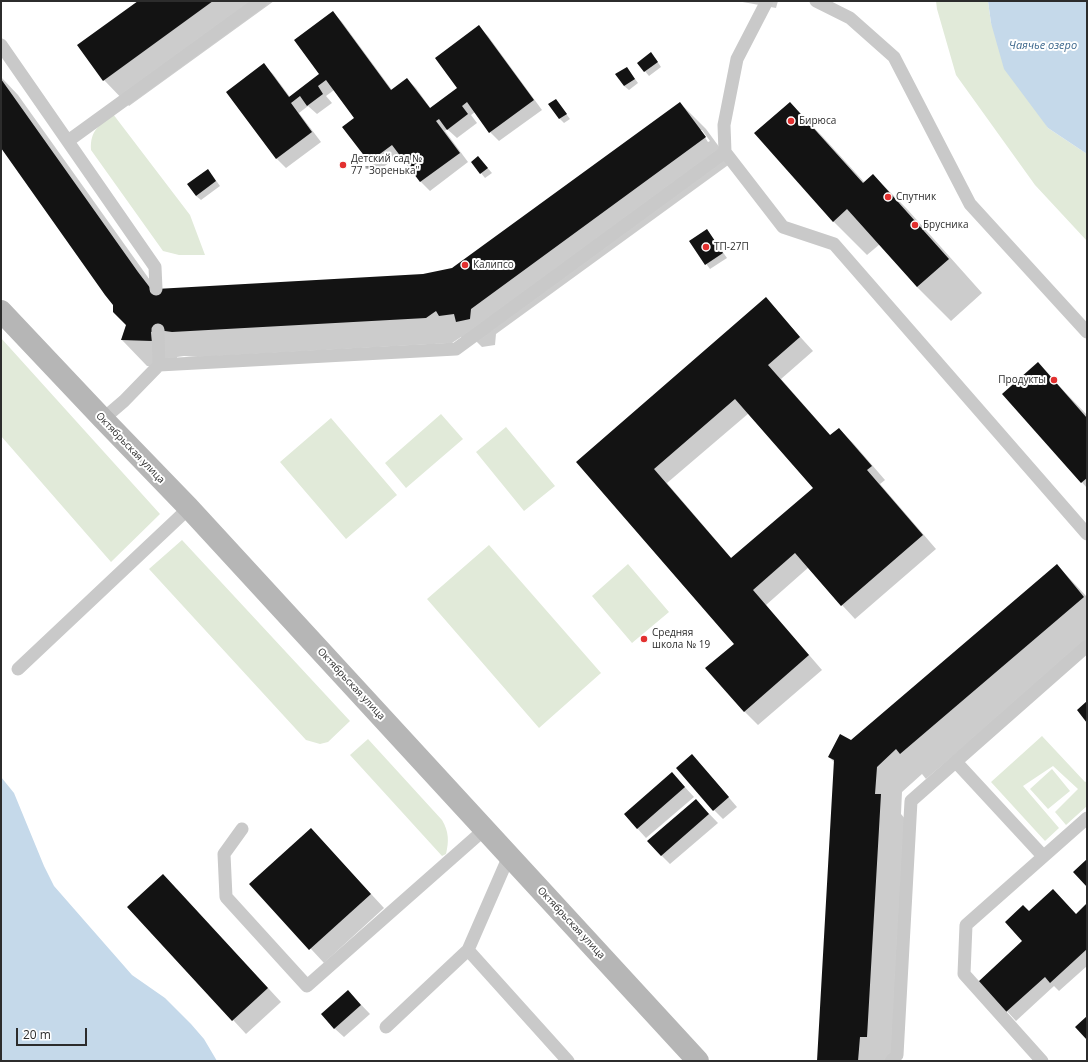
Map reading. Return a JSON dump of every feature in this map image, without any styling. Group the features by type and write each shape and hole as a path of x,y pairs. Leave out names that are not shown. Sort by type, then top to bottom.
{"main road":[{"name":"Октябрьская улица","path":"1,311 102,419 189,508 698,1061"}],"lane":[{"path":"68,141 261,1"},
{"path":"767,1 737,59 724,125 725,152 783,227 834,244 1087,534"},
{"path":"816,1 850,18 894,57 970,204 1087,332"},
{"path":"1,45 155,267 156,289"},
{"path":"102,419 124,402 159,365 456,350 725,152"},
{"path":"158,330 159,365"},
{"path":"18,669 189,508"},
{"path":"897,1059 911,801 1087,646"},
{"path":"956,762 1043,856"},
{"path":"1042,1061 964,974 966,925 1087,818"},
{"path":"242,829 224,854 226,897 307,986 485,829"},
{"path":"386,1027 468,950 509,856"},
{"path":"468,950 568,1061"}],"green space":[{"path":"936,1 988,1 991,23 1048,128 1087,154 1087,241 1035,185 956,75"},
{"path":"113,114 190,215 205,255 179,255 163,251 91,150 92,138 96,129"},
{"path":"1,338 160,514 111,562 1,436"},
{"path":"441,414 463,439 406,488 385,463"},
{"path":"331,418 397,495 346,539 280,462"},
{"path":"506,427 555,486 524,511 476,452"},
{"path":"182,540 350,721 328,742 320,744 306,740 149,569"},
{"path":"489,545 601,673 539,728 427,599"},
{"path":"628,564 669,612 632,643 592,596"},
{"path":"1042,736 1085,782 1087,781 1087,806 1066,825 1055,812 1078,789 1053,766 1023,786 1059,828 1045,841 991,782"},
{"path":"368,739 442,820 448,837 446,854 442,856 350,755"},
{"path":"1052,769 1070,791 1048,809 1030,789"}],"water":[{"name":"Чаячье озеро","path":"988,1 1087,1 1087,154 1048,128 1004,69 991,23"},
{"path":"1,777 14,793 44,866 54,886 132,975 165,998 191,1024 204,1039 217,1061 1,1061"}],"building":[{"path":"138,1 213,1 103,81 77,45"},
{"path":"333,11 391,90 407,78 430,108 457,88 435,58 479,25 534,100 489,133 467,102 462,106 468,114 447,130 439,119 436,121 460,153 420,182 392,145 369,162 342,127 354,118 326,80 318,86 323,94 307,106 300,96 291,103 312,132 276,159 226,92 264,63 289,97 319,74 294,40"},
{"path":"651,52 658,62 644,72 637,63"},
{"path":"627,67 635,79 624,86 615,74"},
{"path":"1,79 151,289 423,274 452,268 680,102 706,137 471,309 470,319 456,322 454,314 439,316 436,311 426,318 172,332 158,330 151,332 152,341 121,340 126,325 113,312 113,305 1,148"},
{"path":"556,99 567,114 559,119 548,104"},
{"path":"790,102 863,183 873,174 949,259 917,287 847,209 833,222 754,133"},
{"path":"478,156 488,168 480,174 471,162"},
{"path":"208,169 216,181 196,196 187,184"},
{"name":"ТП-27П","path":"707,229 723,253 705,265 689,241"},
{"path":"766,297 800,337 768,365 830,435 839,428 872,466 867,470 923,535 841,606 795,553 753,590 809,655 744,712 705,668 734,644 576,462","holes":["735,399 813,488 731,558 654,469"]},
{"path":"1038,362 1087,418 1087,478 1081,483 1002,394"},
{"path":"1057,564 1084,597 900,754 896,749 877,767 875,794 881,794 867,1037 860,1037 858,1061 817,1061 834,760 828,757 840,734 851,740"},
{"path":"1087,701 1087,723 1077,710"},
{"path":"692,754 729,797 713,811 676,768"},
{"path":"672,772 685,787 637,829 624,814"},
{"path":"696,799 709,814 661,856 647,841"},
{"path":"311,828 371,894 309,950 249,884"},
{"path":"1087,859 1087,887 1073,872"},
{"path":"163,874 268,988 232,1021 127,907"},
{"path":"1053,889 1076,914 1087,903 1087,949 1050,983 1045,977 1006,1012 978,982 1022,941 1005,922 1023,905 1029,911"},
{"path":"348,990 361,1005 334,1029 321,1014"},
{"path":"1087,1016 1087,1040 1075,1027"}],"place":[{"name":"Бирюса","path":"791,121"},
{"name":"Детский сад № 77 \"Зоренька\"","path":"343,165"},
{"name":"Спутник","path":"888,197"},
{"name":"Брусника","path":"915,225"},
{"name":"ТП-27П","path":"706,247"},
{"name":"Калипсо","path":"465,265"},
{"name":"Продукты","path":"1054,380"},
{"name":"Средняя школа № 19","path":"644,639"}]}
